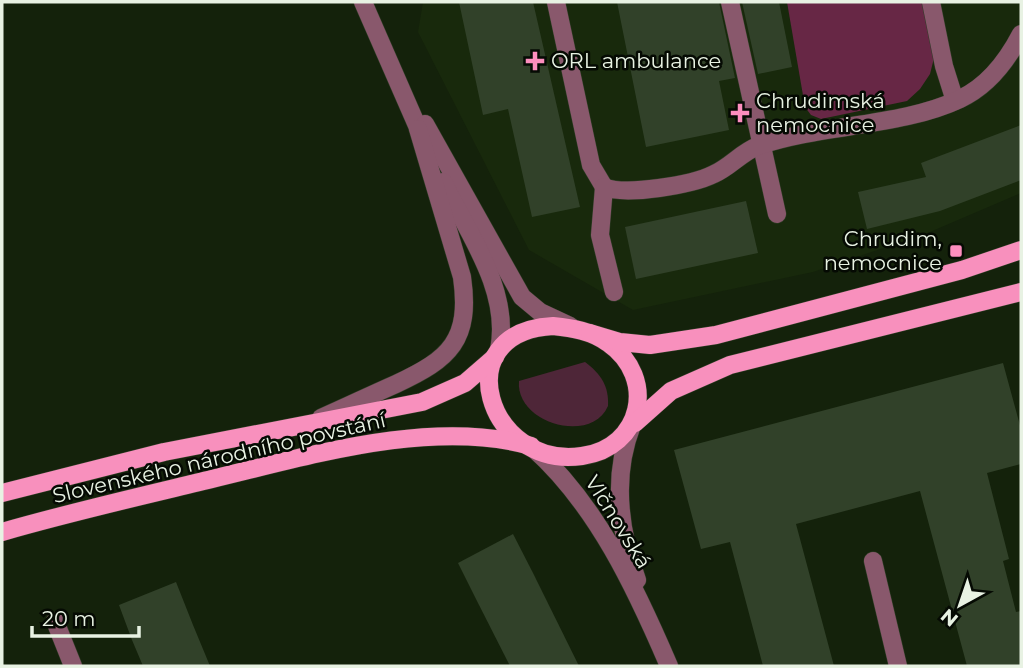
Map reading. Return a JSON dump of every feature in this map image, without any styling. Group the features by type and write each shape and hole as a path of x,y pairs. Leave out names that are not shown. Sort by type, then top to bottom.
{"main road":[{"path":"1021,250 949,274 706,337 635,345 563,327 532,328 515,336 497,354 488,387 493,408 512,435 531,446 563,457 585,456 614,444 660,398 691,381 730,365 1021,292"},
{"path":"590,333 615,348 633,370 639,397 632,425"},
{"name":"Slovenského národního povstání","path":"2,493 164,452 396,408 448,393 478,375 497,354"},
{"name":"Slovenského národního povstání","path":"2,532 274,464 393,441 485,438 531,446"}],"street":[{"path":"363,2 418,128 496,290 502,316 497,354"},
{"path":"556,2 592,165 604,187 600,235 614,292"},
{"path":"730,2 777,214"},
{"path":"931,2 944,66 955,101"},
{"path":"377,34 522,297 549,317 590,333"},
{"path":"604,187 628,191 711,176 760,145 955,101 988,80 1021,34"},
{"path":"311,423 432,366 452,348 460,334 465,301 462,277 418,128"},
{"name":"Vlčnovská","path":"632,425 622,457 619,485 621,516 626,545 669,666"},
{"name":"Vlčnovská","path":"531,446 577,495 629,581 654,630"},
{"path":"873,561 898,666"},
{"path":"55,621 73,666"}],"shaded area":[{"name":"Chrudimská nemocnice","path":"423,2 1021,2 1021,193 930,232 813,272 633,310 529,250 418,32"},
{"path":"787,2 922,2 934,58 930,74 920,89 907,101 821,119 811,115 805,107"},
{"path":"585,362 600,376 607,392 608,406 599,418 586,424 556,424 541,418 529,408 521,396 519,381"}],"building":[{"path":"459,2 533,2 580,207 532,217 508,109 483,115"},
{"path":"617,2 719,2 735,78 719,81 729,130 646,147"},
{"path":"742,2 779,2 792,67 758,74"},
{"path":"1021,125 1021,180 940,211 867,229 858,192 926,177 921,163"},
{"path":"746,201 758,253 636,279 625,227"},
{"path":"1003,363 1021,429 1021,464 987,473 1009,559 1003,561 1016,612 1021,611 1021,666 967,666 920,491 796,524 834,666 763,666 730,542 701,549 674,450"},
{"path":"513,534 579,666 510,666 458,563"},
{"path":"176,582 210,666 143,666 132,640 119,605"}],"place":[{"name":"ORL ambulance","path":"535,61"},
{"name":"Chrudimská nemocnice","path":"740,113"},
{"name":"Chrudim, nemocnice","path":"956,251"}]}
